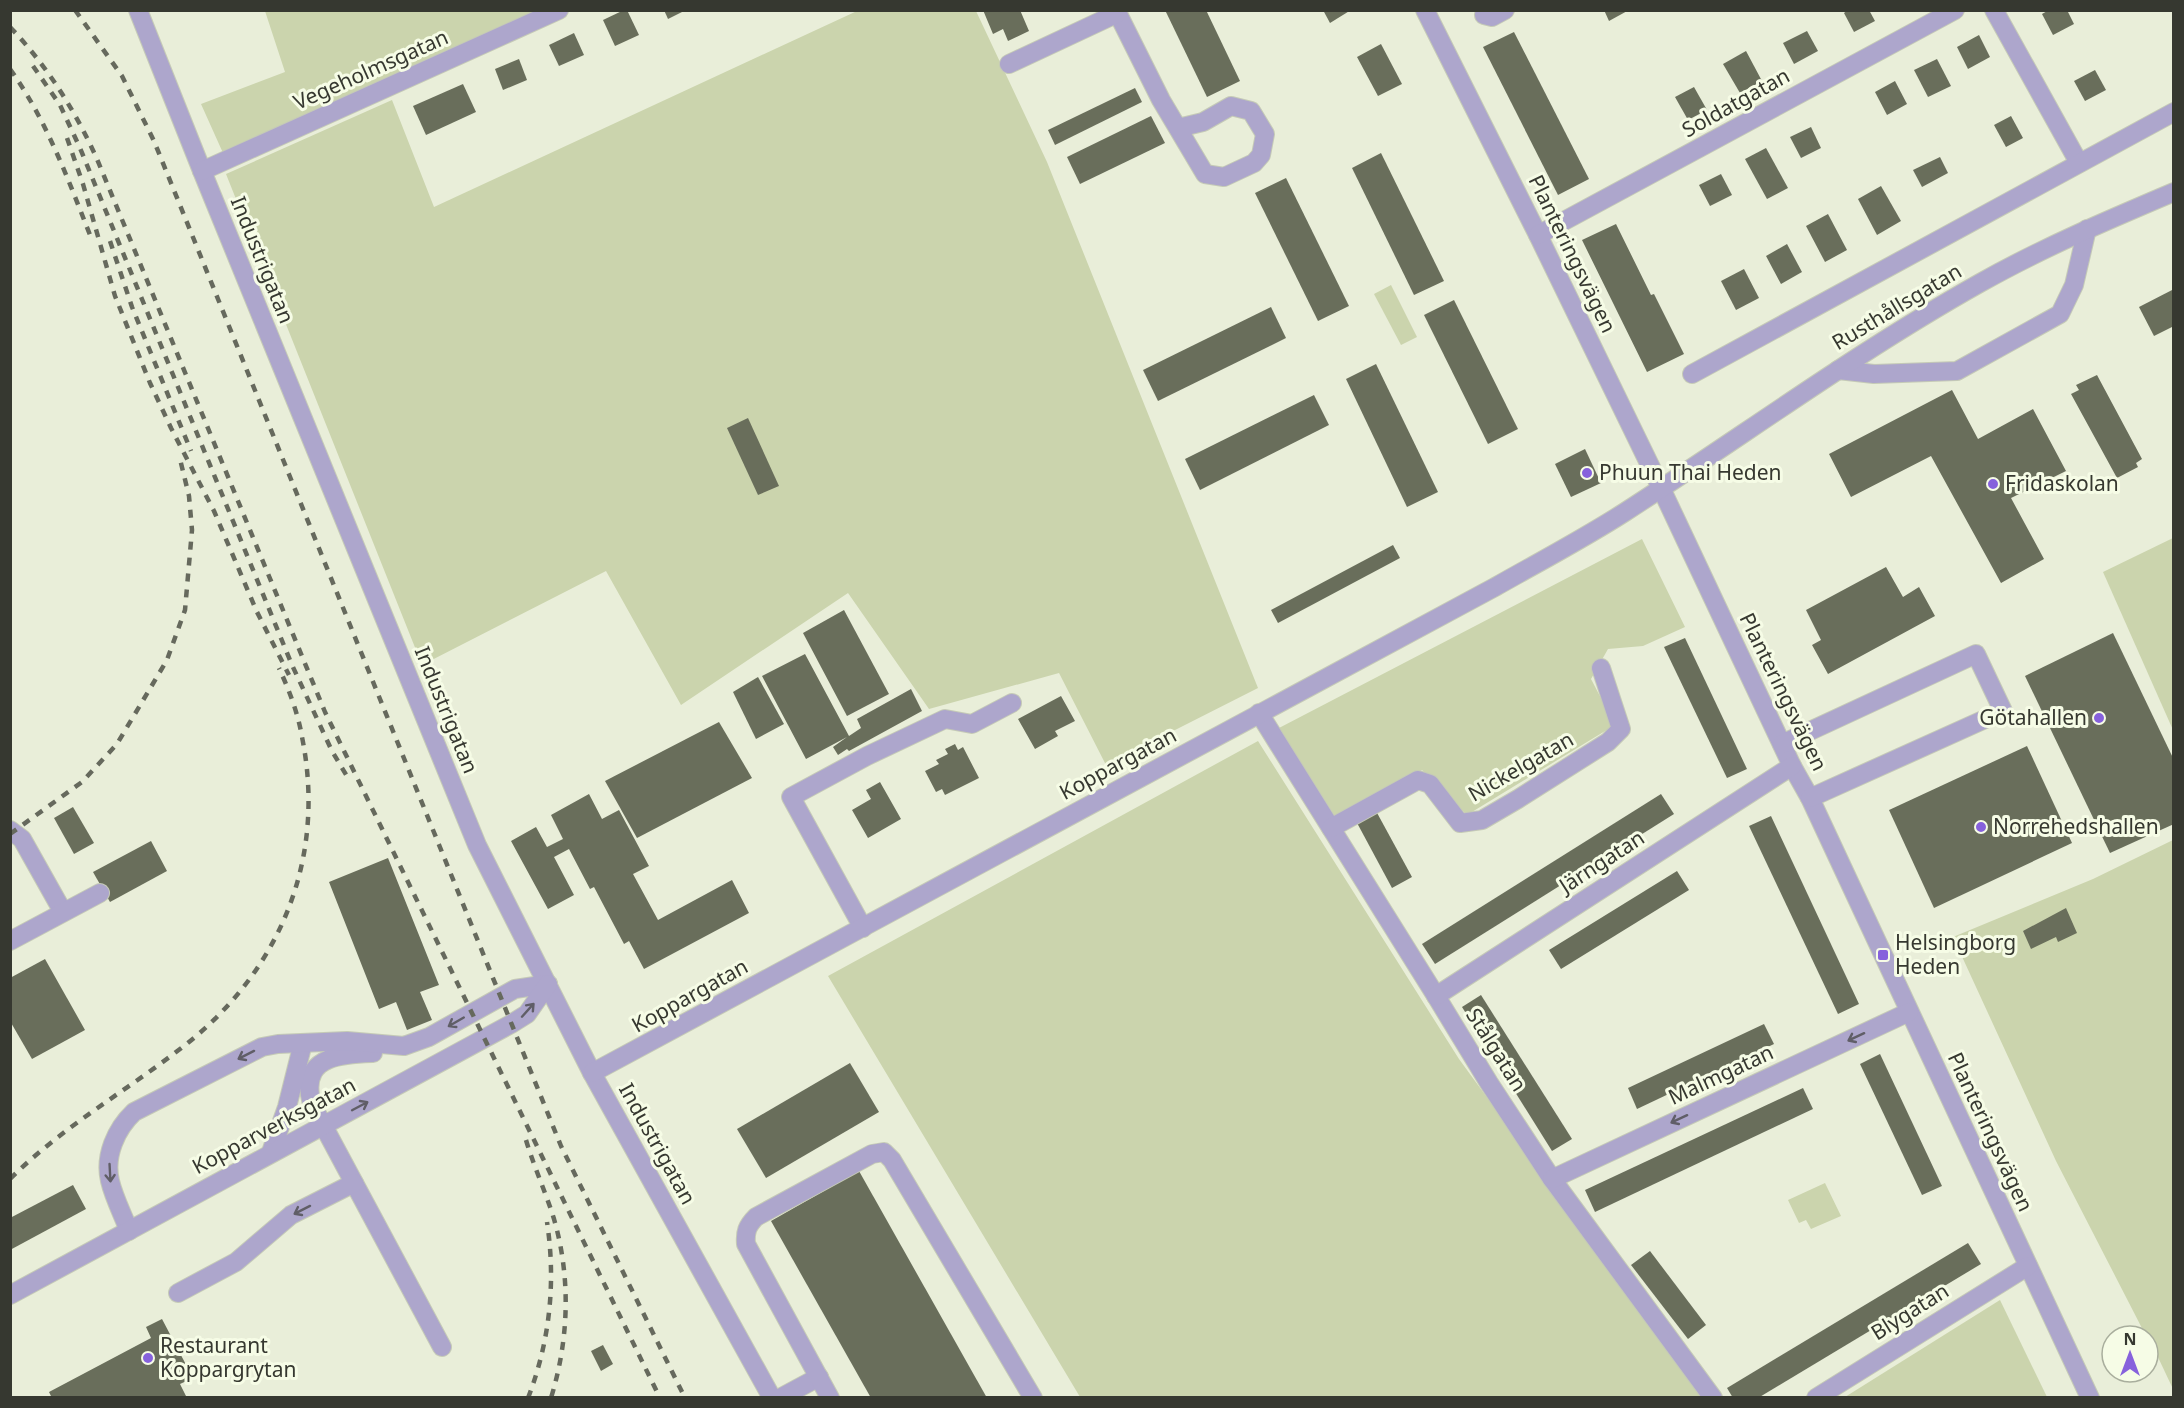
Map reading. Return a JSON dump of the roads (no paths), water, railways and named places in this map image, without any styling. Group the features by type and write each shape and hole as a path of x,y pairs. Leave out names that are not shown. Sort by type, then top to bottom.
{"street":[{"name":"Industrigatan","path":"138,10 477,845 592,1073 771,1398"},
{"name":"Vegeholmsgatan","path":"202,171 559,10"},
{"name":"Planteringsvägen","path":"1425,10 1538,235 1792,766 1810,798 2090,1398"},
{"path":"1484,15 1492,17 1504,10"},
{"name":"Soldatgatan","path":"1538,235 1955,10"},
{"path":"1994,10 2079,163"},
{"path":"1009,64 1117,12 1161,100 1205,174 1224,177 1254,163 1261,155 1265,134 1251,111 1231,106 1203,123 1178,128"},
{"name":"Rusthållsgatan","path":"1692,374 2174,112"},
{"name":"Rusthållsgatan","path":"1661,488 1838,370 1980,283 2087,229 2174,192"},
{"path":"1838,370 1874,374 1957,371 2060,314 2074,285 2087,229"},
{"name":"Koppargatan","path":"592,1073 1515,576 1594,531 1661,488"},
{"path":"1782,744 1976,654 2003,711 1810,798"},
{"name":"Nickelgatan","path":"1331,828 1418,780 1430,784 1460,823 1482,820 1518,799 1608,742 1621,729 1601,668"},
{"path":"862,928 791,797 867,756 945,719 972,724 1012,703"},
{"name":"Stålgatan","path":"1259,714 1489,1083 1552,1179 1713,1398"},
{"name":"Järngatan","path":"1436,996 1792,766"},
{"path":"10,830 21,839 63,912"},
{"path":"10,940 100,893"},
{"path":"442,1347 323,1125 310,1095 312,1078 320,1063 338,1055 387,1052 429,1037 515,989 548,984"},
{"name":"Kopparverksgatan","path":"10,1295 511,1024 527,1014 548,984"},
{"name":"Malmgatan","path":"1552,1179 1909,1012"},
{"path":"129,1231 109,1180 112,1143 123,1122 134,1112 262,1047 347,1041 404,1046"},
{"path":"271,1152 287,1107 303,1043"},
{"path":"830,1398 746,1244 745,1232 749,1223 756,1217 872,1154 884,1152 892,1160 1034,1398"},
{"path":"178,1293 237,1262 291,1215 354,1183"},
{"name":"Blygatan","path":"1816,1398 2028,1266"},
{"path":"780,1398 819,1377"}],"railway":[{"path":"75,10 122,76 154,141 561,1146 685,1398"},
{"path":"10,27 48,73 70,106 97,159 325,712 660,1398"},
{"path":"33,66 60,105 80,148 292,665 332,751 348,778"},
{"path":"10,69 35,108 65,171 90,235"},
{"path":"67,138 83,184 115,296 150,383 214,511 257,612 289,675"},
{"path":"110,241 132,307 191,451"},
{"path":"10,834 82,782 117,744 167,660 185,610 192,530 189,496 179,455"},
{"path":"10,1179 50,1143 180,1049 215,1019 244,986 269,950 288,911 300,870 307,827 308,783 302,737 293,702 279,668"},
{"path":"526,1140 554,1219 563,1264 566,1308 564,1331 551,1398"},
{"path":"528,1398 542,1355 549,1311 551,1267 547,1222"}],"place":[{"name":"Phuun Thai Heden","path":"1587,473"},
{"name":"Fridaskolan","path":"1993,484"},
{"name":"Götahallen","path":"2099,718"},
{"name":"Norrehedshallen","path":"1981,827"},
{"name":"Helsingborg Heden","path":"1883,955"},
{"name":"Restaurant Koppargrytan","path":"148,1358"}]}
